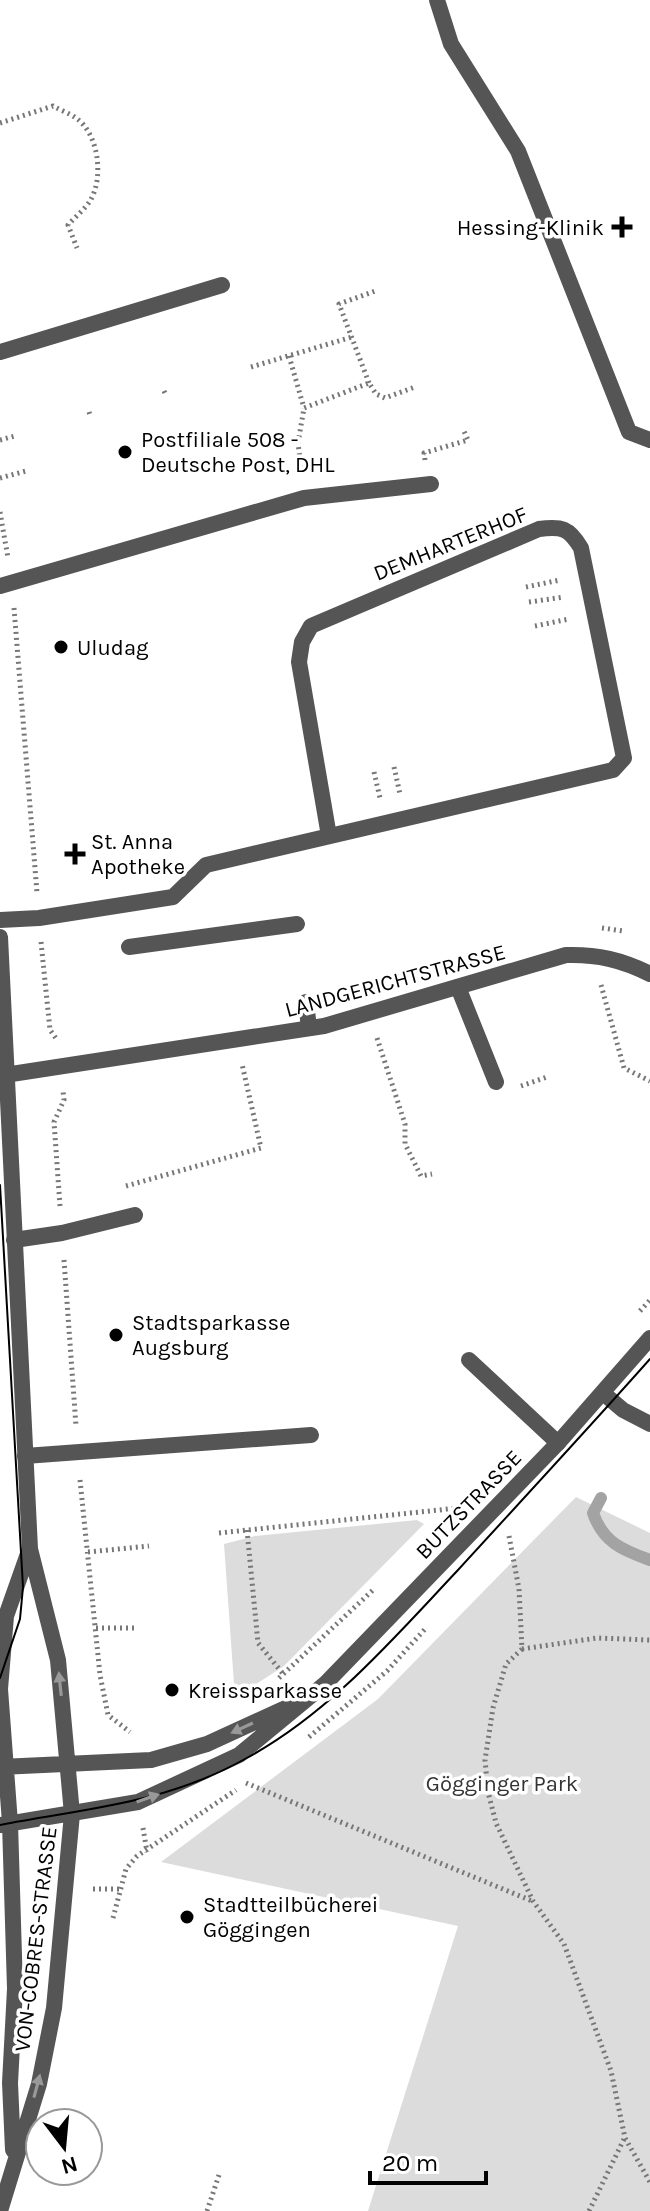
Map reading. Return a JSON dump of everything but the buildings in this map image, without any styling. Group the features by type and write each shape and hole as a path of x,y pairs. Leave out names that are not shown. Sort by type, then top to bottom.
{"street":[{"path":"437,0 451,44 518,151 629,432 650,440"},
{"path":"0,352 222,285"},
{"path":"6,585 304,498 431,484"},
{"name":"DEMHARTERHOF","path":"0,920 39,918 173,897 206,865 613,770 624,758 581,548 572,533 561,526 539,529 311,626 302,642 299,662 329,836"},
{"path":"129,947 297,924"},
{"path":"0,937 30,1549"},
{"name":"LANDGERICHTSTRASSE","path":"5,1075 61,1069 309,1028 566,955 592,955 626,962 650,974"},
{"path":"458,987 496,1082"},
{"path":"306,1002 309,1028"},
{"path":"14,1240 62,1233 135,1215"},
{"name":"BUTZSTRASSE","path":"5,1824 138,1802 164,1793 239,1755 313,1696 558,1443 650,1338"},
{"path":"469,1360 558,1443"},
{"path":"603,1393 650,1424"},
{"path":"25,1456 311,1435"},
{"name":"VON-COBRES-STRASSE","path":"13,2160 10,2083 15,1989 0,1689 6,1616 30,1549"},
{"name":"VON-COBRES-STRASSE","path":"0,2211 13,2160 39,2084 54,2008 72,1814 58,1660 30,1549"},
{"name":"BUTZSTRASSE","path":"3,1767 151,1760 207,1744 313,1696"}],"path":[{"path":"0,123 53,106 78,120 83,127 97,157 98,179 90,201 68,225 77,248"},
{"path":"378,290 339,304 369,383 376,394 385,398 415,387"},
{"path":"251,367 352,337"},
{"path":"289,356 304,408 298,443 301,467"},
{"path":"304,408 369,383"},
{"path":"426,461 424,453 468,440 463,429"},
{"path":"0,440 15,436"},
{"path":"0,478 26,471"},
{"path":"0,512 50,1030 58,1037 64,1100 54,1122 78,1451 108,1715 118,1727"},
{"path":"592,955 624,1068 650,1081"},
{"path":"377,1037 376,1045 405,1124 405,1144 421,1176 432,1174"},
{"path":"118,1188 261,1148 239,1040"},
{"path":"60,1204 75,1200"},
{"path":"632,1321 650,1300"},
{"path":"219,1533 463,1507 453,1517"},
{"path":"247,1530 258,1643 284,1675"},
{"path":"509,1536 519,1589 522,1649"},
{"path":"88,1552 149,1546"},
{"path":"272,1682 284,1675 380,1584"},
{"path":"96,1628 135,1628"},
{"path":"650,1640 597,1638 522,1649 506,1664 493,1708 485,1760 496,1823 533,1901 564,1944 611,2071 625,2138 650,2182"},
{"path":"246,1783 533,1901"},
{"path":"113,1918 126,1869 137,1856"},
{"path":"589,2211 625,2138"},
{"path":"207,2211 219,2175"}],"green space":[{"name":"Gögginger Park","path":"576,1497 650,1533 650,2211 368,2211 458,1926 161,1862 378,1699"},
{"path":"417,1520 424,1524 284,1666 235,1698 224,1544 255,1536"}],"waterway":[{"path":"601,1498 593,1513 602,1531 615,1544 650,1560"}],"tram line":[{"path":"0,1185 23,1587 20,1619 0,1678"},
{"path":"0,1825 125,1802 185,1786 215,1774 276,1741 359,1674 650,1359"}],"place":[{"name":"Hessing-Klinik","path":"622,227"},
{"name":"Postfiliale 508 - Deutsche Post, DHL","path":"125,452"},
{"name":"Uludag","path":"61,647"},
{"name":"St. Anna Apotheke","path":"75,854"},
{"name":"Stadtsparkasse Augsburg","path":"116,1335"},
{"name":"Kreissparkasse","path":"172,1690"},
{"name":"Stadtteilbücherei Göggingen","path":"187,1917"}]}
